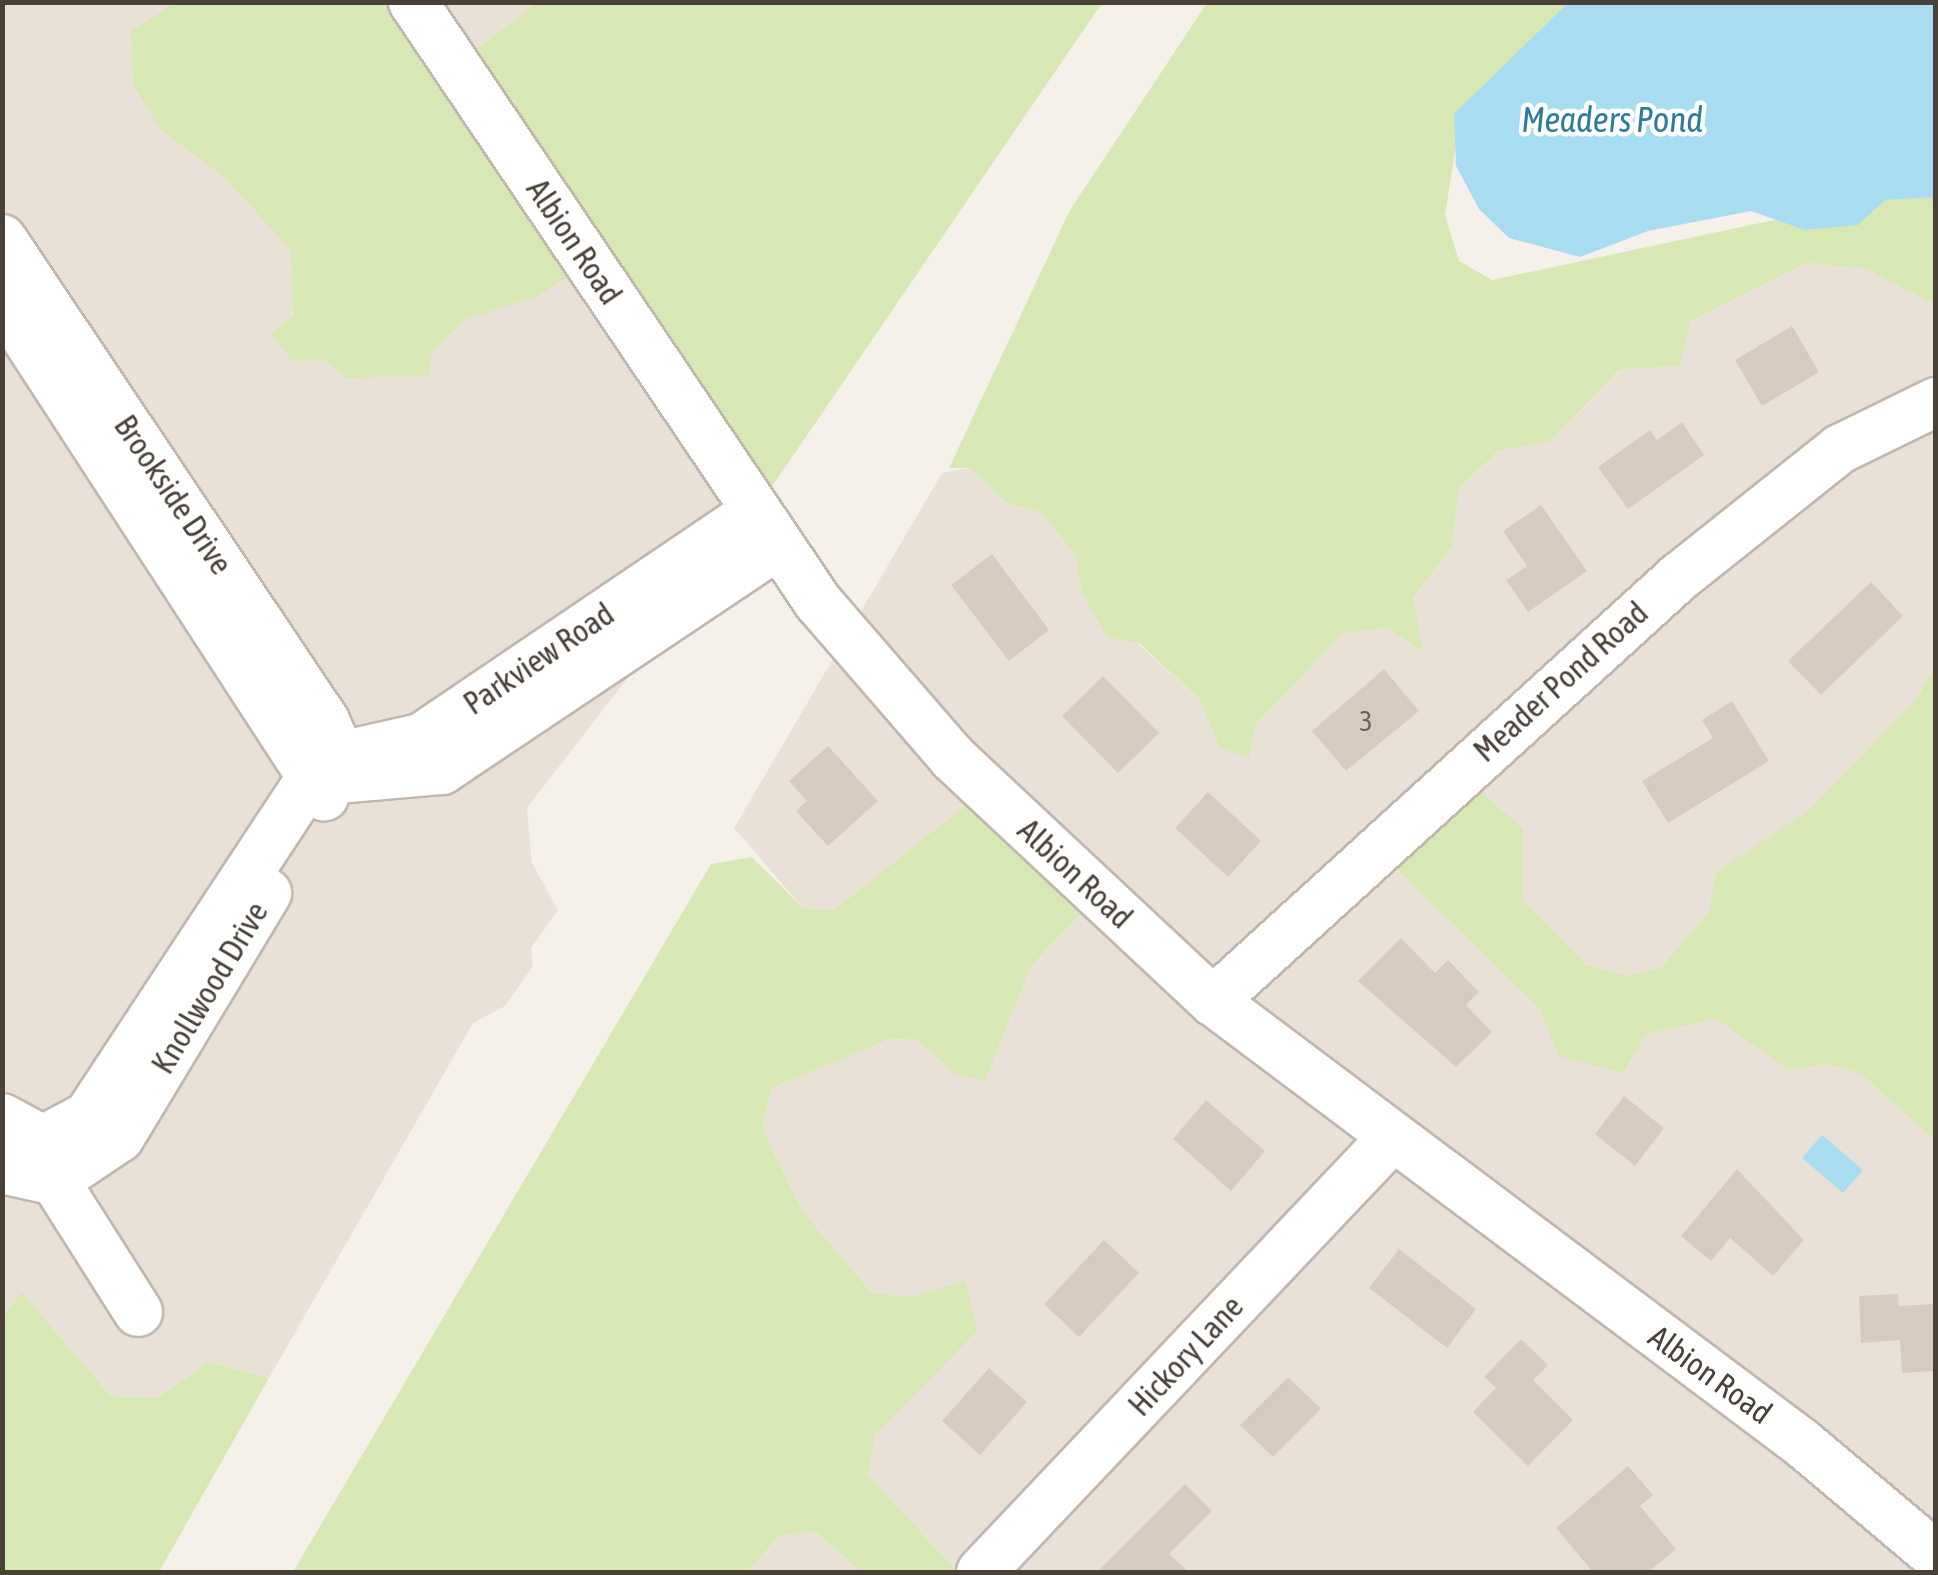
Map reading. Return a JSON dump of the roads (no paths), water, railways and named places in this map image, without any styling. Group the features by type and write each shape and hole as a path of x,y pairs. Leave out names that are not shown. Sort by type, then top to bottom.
{"street":[{"name":"Albion Road","path":"412,2 767,528 953,758 1213,1000 1390,1140 1802,1443 1936,1556"},
{"name":"Brookside Drive","path":"2,239 331,776"},
{"name":"Brookside Drive","path":"2,301 296,740 331,776"},
{"name":"Meader Pond Road","path":"1213,1000 1679,577 1840,449 1936,402"},
{"name":"Parkview Road","path":"331,776 442,770 767,528"},
{"name":"Knollwood Drive","path":"2,1118 43,1140 88,1116 331,776"},
{"name":"Knollwood Drive","path":"55,1181 120,1137 331,776"},
{"name":"Hickory Lane","path":"981,1572 1390,1140"},
{"path":"2,1169 55,1181 138,1312"}],"water":[{"name":"Meaders Pond","path":"1568,3 1935,3 1935,210 1931,197 1885,200 1858,225 1805,230 1751,211 1648,231 1580,257 1509,238 1479,209 1456,166 1454,114"},
{"path":"1822,1135 1863,1170 1843,1193 1802,1158"}]}
